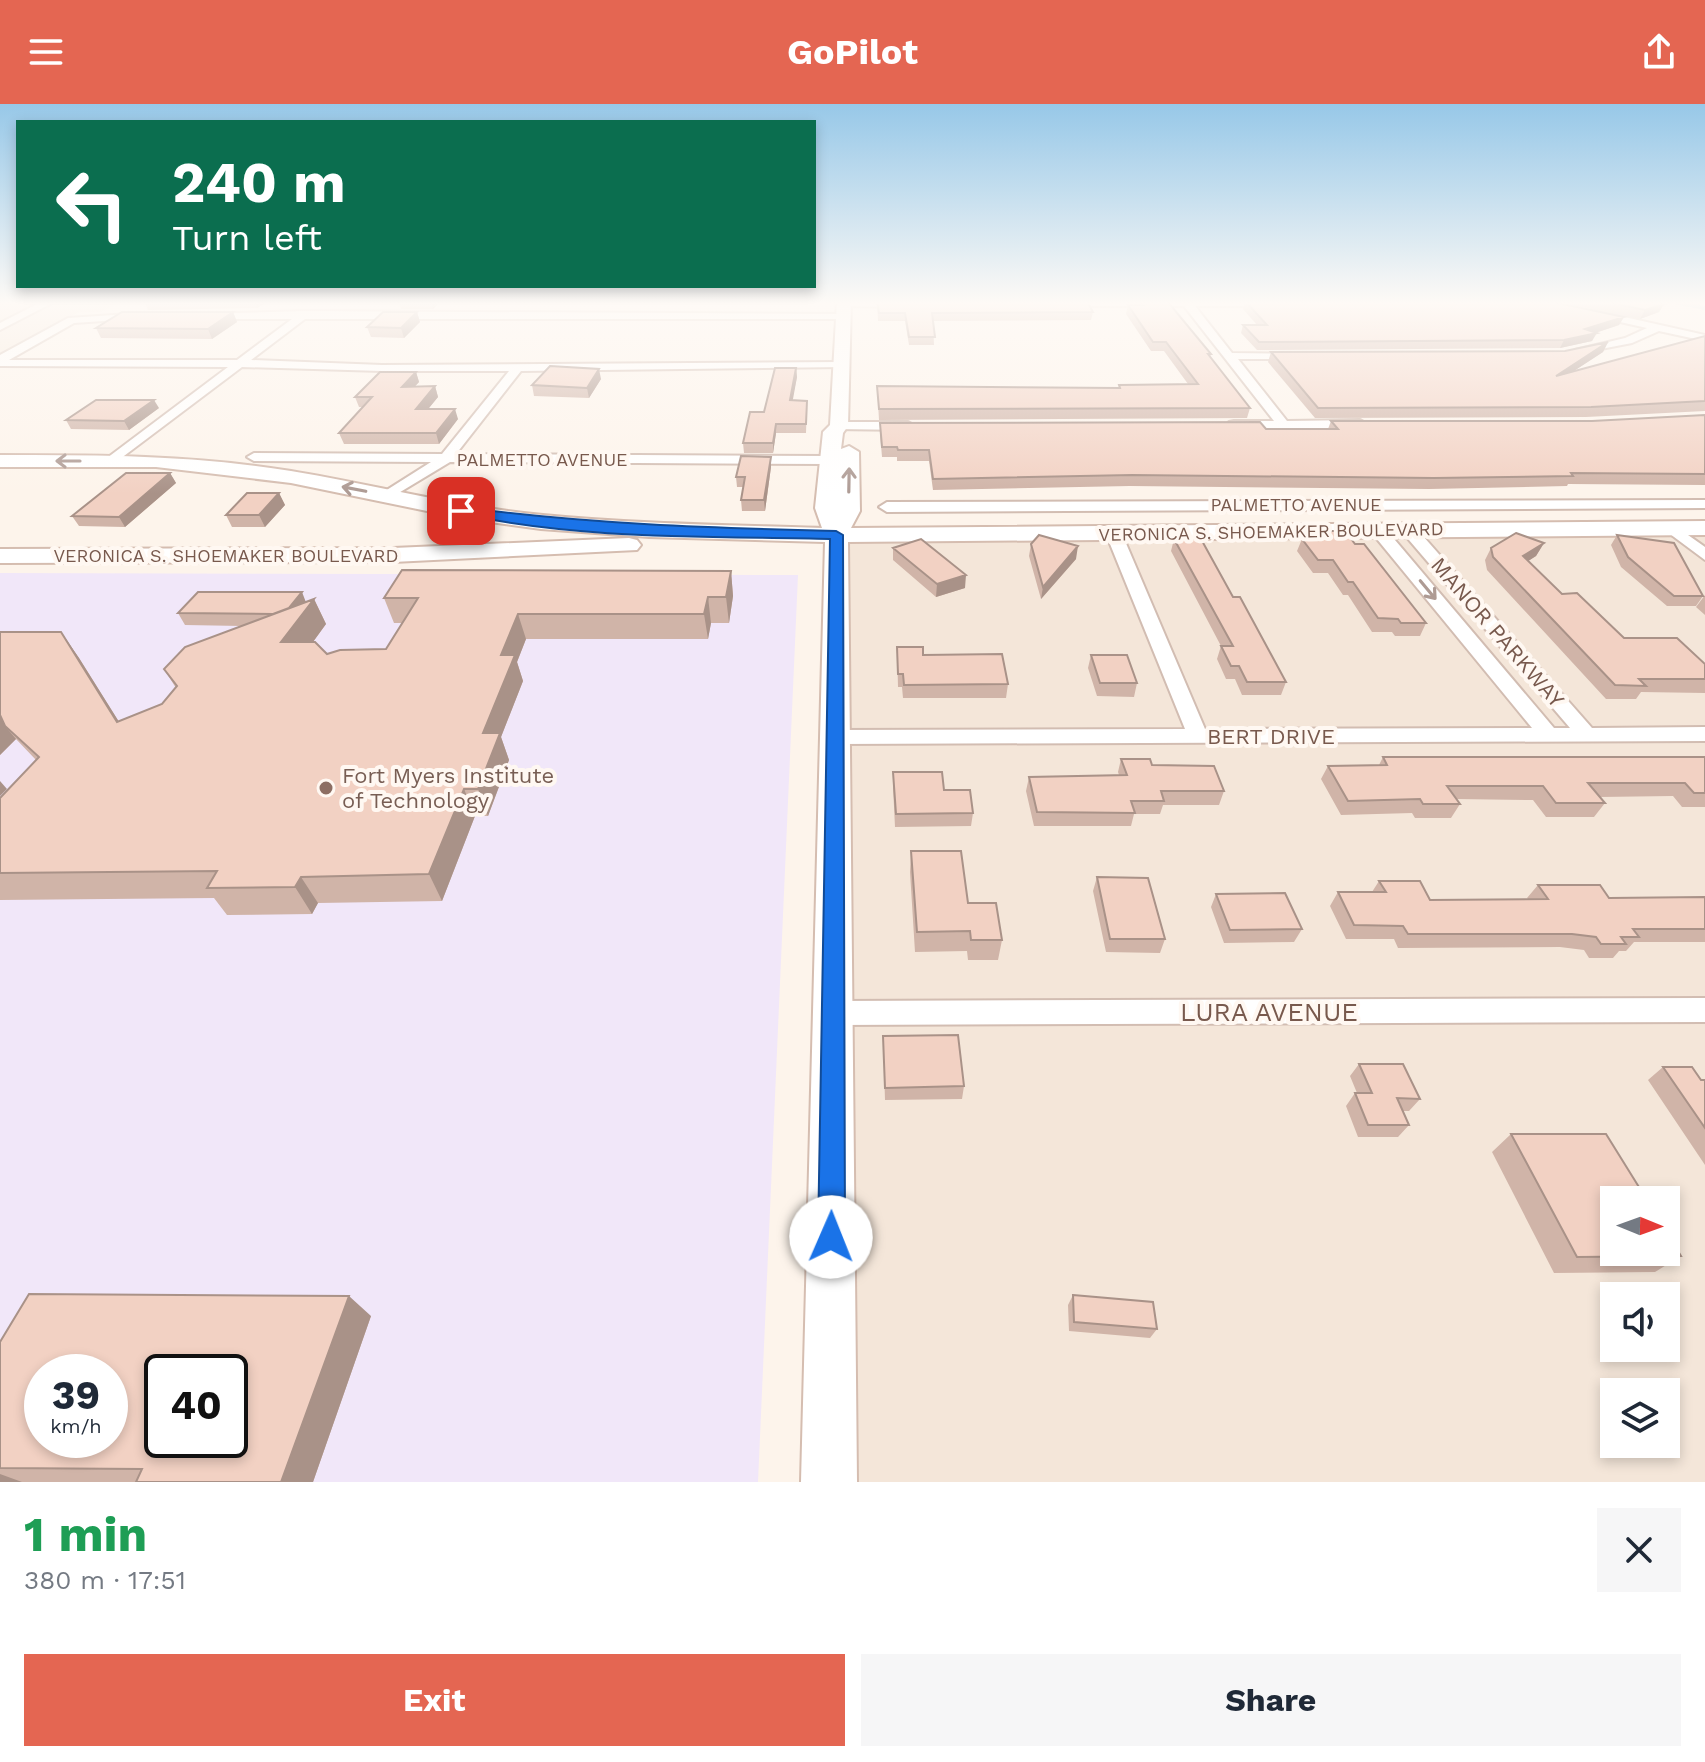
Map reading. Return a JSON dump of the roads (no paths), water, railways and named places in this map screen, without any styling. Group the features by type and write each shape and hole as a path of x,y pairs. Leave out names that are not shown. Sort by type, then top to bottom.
{"street":[{"path":"112,461 237,365"},
{"path":"286,365 382,368 742,365"},
{"path":"829,1482 837,737 836,535 826,508 833,432 839,426 841,365"},
{"path":"1237,365 1284,425"},
{"path":"387,496 444,460 519,366"},
{"path":"1221,425 1380,424"},
{"path":"839,426 920,426"},
{"path":"836,535 849,511 849,433 839,426"},
{"name":"PALMETTO AVENUE","path":"254,457 829,460"},
{"name":"VERONICA S. SHOEMAKER BOULEVARD","path":"0,461 156,461 245,471 469,512 541,522 649,530 836,535 1705,528"},
{"name":"PALMETTO AVENUE","path":"887,507 1705,504"},
{"path":"439,555 462,548 480,531 480,520 469,512"},
{"path":"1671,528 1705,555"},
{"name":"MANOR PARKWAY","path":"1378,530 1549,735"},
{"name":"MANOR PARKWAY","path":"1409,530 1587,735"},
{"path":"1114,534 1198,736"},
{"name":"VERONICA S. SHOEMAKER BOULEVARD","path":"0,556 314,559 836,535"},
{"name":"BERT DRIVE","path":"837,737 1705,734"},
{"name":"LURA AVENUE","path":"834,1013 1705,1010"}],"place":[{"name":"Fort Myers Institute of Technology","path":"326,788"}]}
